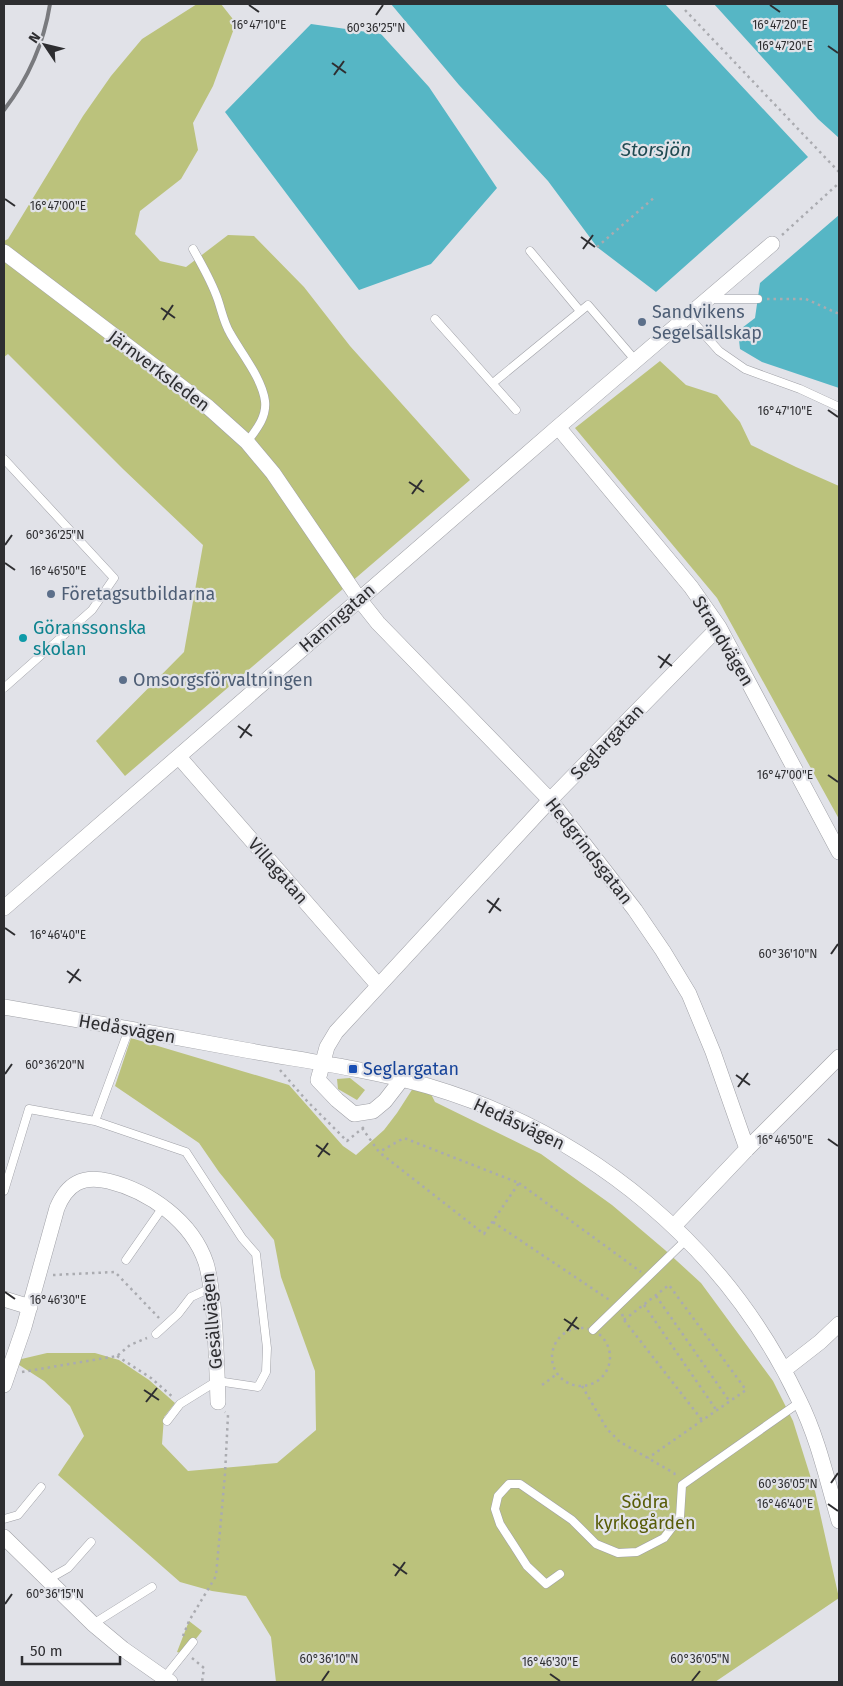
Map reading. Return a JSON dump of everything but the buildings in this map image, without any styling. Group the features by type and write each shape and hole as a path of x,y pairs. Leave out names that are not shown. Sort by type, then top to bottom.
{"street":[{"name":"Hamngatan","path":"4,908 358,599 772,244"},
{"name":"Järnverksleden","path":"4,252 208,407 247,442 297,508"},
{"name":"Strandvägen","path":"558,427 691,586 719,627 839,852"},
{"name":"Hedgrindsgatan","path":"297,508 358,599 378,623 550,800 635,910 689,994 713,1052 747,1150"},
{"name":"Seglargatan","path":"322,1063 327,1047 336,1032 378,985 550,800 719,627"},
{"name":"Villagatan","path":"179,757 378,985"},
{"name":"Hedåsvägen","path":"4,1007 322,1063 402,1079 481,1104 539,1131 569,1148 617,1178 674,1226 713,1266 748,1312 784,1370 800,1402 815,1438 839,1521"},
{"path":"674,1226 839,1058"},
{"path":"322,1063 318,1080 354,1114 373,1111 385,1101 402,1079"},
{"name":"Gesällvägen","path":"4,1385 30,1307 57,1208 66,1191 79,1182 92,1178 118,1184 142,1193 163,1207 182,1224 200,1250 206,1262 211,1288 216,1335 218,1402"},
{"path":"4,1299 30,1307"},
{"path":"784,1370 839,1324"},
{"path":"4,1537 92,1624 167,1680"}],"lane":[{"path":"193,249 205,269 230,333 254,373 265,400 266,411 260,425 247,442"},
{"path":"530,251 580,311"},
{"path":"708,299 758,299"},
{"path":"493,383 588,305 636,361"},
{"path":"688,316 718,351 744,368 839,406"},
{"path":"435,319 516,410"},
{"path":"4,459 114,578 92,610 4,688"},
{"path":"95,1121 128,1029"},
{"path":"4,1191 29,1110 95,1121 186,1152 242,1238 256,1254 267,1348 266,1372 258,1387 217,1381 180,1404 167,1422"},
{"path":"126,1260 163,1207"},
{"path":"593,1330 687,1239"},
{"path":"156,1334 178,1314 191,1297 211,1288"},
{"path":"560,1574 546,1584 528,1566 500,1524 495,1508 498,1496 509,1484 520,1484 572,1520 596,1544 618,1553 637,1552 664,1538 680,1516 682,1485 800,1402"},
{"path":"4,1519 18,1515 41,1488"},
{"path":"47,1580 68,1568 91,1542"},
{"path":"92,1624 152,1587"},
{"path":"167,1680 193,1642"}],"path":[{"path":"685,10 839,172"},
{"path":"772,244 839,183"},
{"path":"597,247 656,196"},
{"path":"758,299 806,299 839,314"},
{"path":"273,1069 282,1070 307,1101 347,1141 368,1123"},
{"path":"362,1128 379,1152 484,1234 519,1183"},
{"path":"379,1152 404,1138 519,1183 648,1277"},
{"path":"492,1221 619,1306"},
{"path":"40,1271 48,1275 115,1272 165,1324"},
{"path":"648,1458 746,1390 669,1286 624,1320 702,1420"},
{"path":"656,1296 730,1402"},
{"path":"644,1304 717,1410"},
{"path":"574,1328 593,1330 607,1344 610,1353 606,1371 600,1379 591,1384 582,1386 572,1384 557,1374 552,1356 554,1346 558,1338 574,1328"},
{"path":"11,1368 22,1372 117,1356 130,1345 156,1334"},
{"path":"117,1356 151,1378 180,1404"},
{"path":"542,1385 557,1374"},
{"path":"582,1386 607,1428 620,1442 674,1473 682,1485"},
{"path":"202,1682 204,1668 196,1660 177,1652 189,1621 216,1576 228,1415 218,1402"}],"green space":[{"path":"197,4 221,4 236,23 213,86 193,123 198,150 181,179 140,211 135,234 160,261 186,267 228,235 254,236 304,287 350,346 470,480 125,776 96,741 184,652 203,545 123,469 8,354 4,357 4,241 8,239 83,116 111,76 142,39"},
{"path":"660,361 686,385 717,395 740,422 751,445 839,486 839,819 717,598 575,428"},
{"name":"Södra kyrkogården","path":"131,1038 289,1085 343,1146 356,1155 384,1130 415,1085 429,1090 435,1102 541,1154 612,1205 701,1283 773,1381 793,1421 815,1491 839,1598 715,1682 276,1682 271,1637 246,1596 212,1591 180,1582 58,1475 84,1436 70,1406 44,1381 13,1361 47,1353 95,1353 119,1360 149,1380 175,1403 164,1417 162,1444 188,1471 277,1463 316,1430 315,1371 281,1277 274,1240 219,1172 199,1143 115,1086"},
{"path":"350,1078 365,1090 357,1100 338,1089 337,1079"},
{"path":"189,1621 202,1631 184,1654 177,1652"}],"water":[{"name":"Storsjön","path":"391,4 665,4 808,157 656,292 597,247 548,181 459,85"},
{"path":"714,4 839,4 839,138 818,119"},
{"path":"311,24 381,34 429,87 497,188 431,264 359,290 225,112"},
{"path":"839,215 839,388 762,362 740,349 738,331 755,318 760,283"}],"railway":[{"path":"4,110 13,98 34,60 44,32 50,4"}],"place":[{"name":"Sandvikens Segelsällskap","path":"642,322"},
{"name":"Företagsutbildarna","path":"51,594"},
{"name":"Göranssonska skolan","path":"23,638"},
{"name":"Omsorgsförvaltningen","path":"123,680"},
{"name":"Seglargatan","path":"353,1069"}]}
